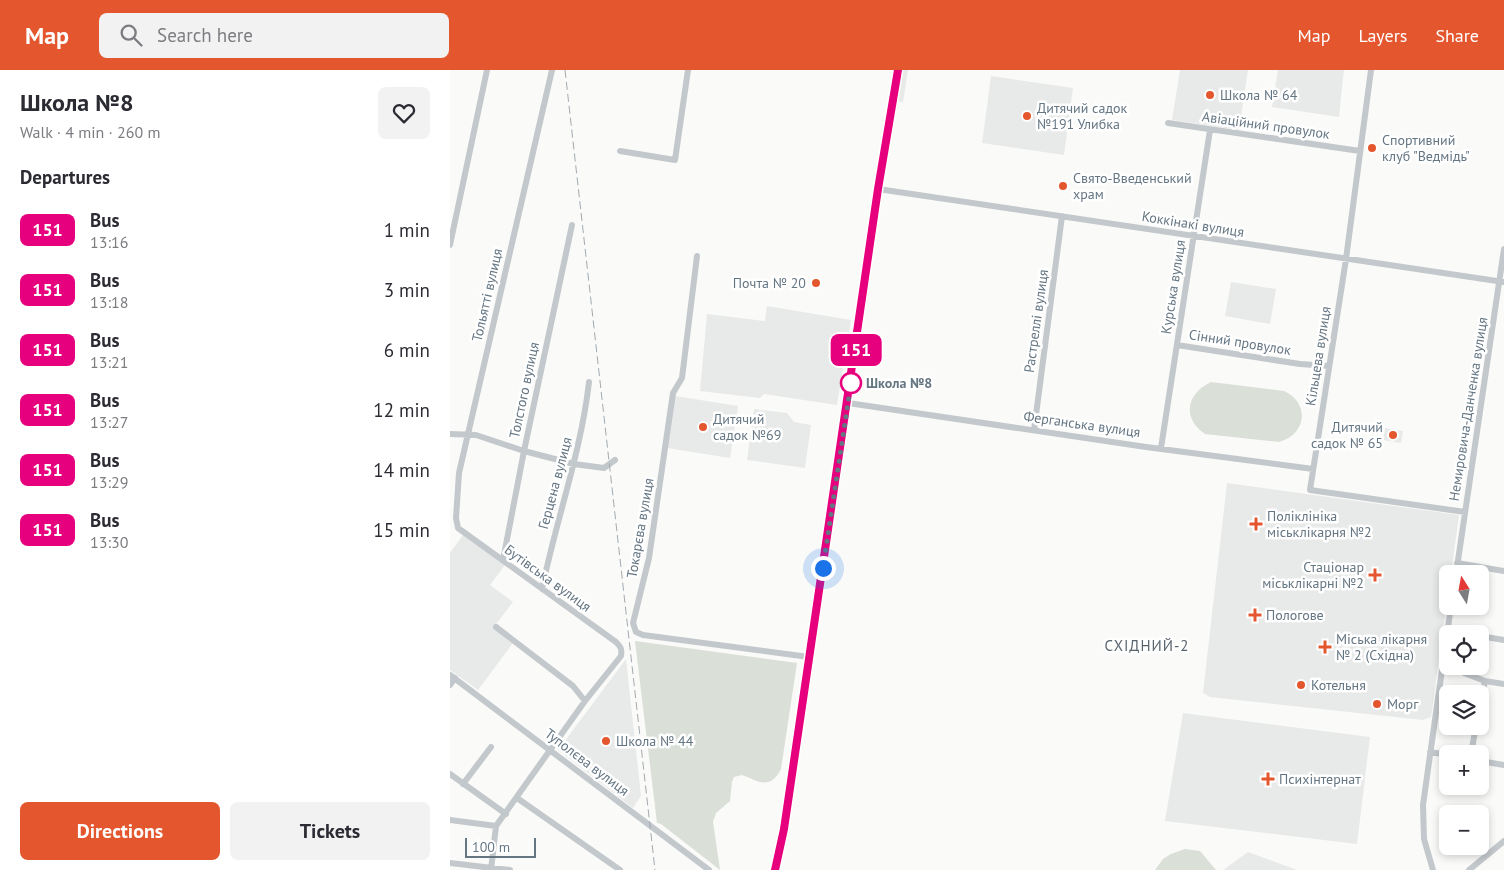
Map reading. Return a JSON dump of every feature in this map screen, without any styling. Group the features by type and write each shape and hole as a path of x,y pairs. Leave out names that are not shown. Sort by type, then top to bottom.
{"main road":[{"path":"775,870 784,829 878,189 898,70"}],"street":[{"path":"450,245 487,70"},
{"name":"Тольятті вулиця","path":"458,528 456,518 459,473 552,70"},
{"path":"620,151 675,160 688,70"},
{"name":"Кільцева вулиця","path":"1371,70 1346,259 1310,490 1465,512"},
{"name":"Авіаційний провулок","path":"1168,123 1360,150"},
{"name":"Курська вулиця","path":"1161,448 1210,130"},
{"name":"Коккінакі вулиця","path":"878,189 1502,282"},
{"name":"Растреллі вулиця","path":"1034,430 1062,216"},
{"name":"Толстого вулиця","path":"503,560 572,225"},
{"name":"Немировича-Данченка вулиця","path":"1457,563 1502,282 1504,249"},
{"name":"Токарєва вулиця","path":"697,256 682,378 673,392 649,558 633,624 634,628 636,632 643,635 809,657"},
{"name":"Сінний провулок","path":"1177,345 1300,364 1329,366"},
{"name":"Герцена вулиця","path":"542,589 550,550 585,418 589,382"},
{"name":"Ферганська вулиця","path":"848,403 1313,469"},
{"path":"450,434 476,435 524,451 574,464 604,468 615,460"},
{"name":"Бутівська вулиця","path":"458,528 616,642 622,649 621,656 585,701"},
{"path":"1457,563 1504,571"},
{"path":"491,869 496,826 585,701 573,686 496,627"},
{"path":"1489,638 1504,640"},
{"path":"1434,870 1424,839 1423,805 1442,675"},
{"path":"1469,675 1485,681 1504,684"},
{"path":"450,685 452,676"},
{"name":"Туполєва вулиця","path":"452,676 709,870"},
{"path":"1484,685 1485,681"},
{"path":"463,784 491,747"},
{"path":"1430,752 1439,754"},
{"path":"1489,762 1504,765"},
{"path":"450,774 506,814"},
{"path":"517,798 620,870"},
{"path":"450,820 496,826"},
{"path":"1469,870 1504,841"},
{"path":"450,863 510,870"}],"shaded area":[{"path":"901,70 908,70 903,102 896,101"},
{"name":"Школа № 64","path":"1180,70 1248,70 1239,130 1172,120"},
{"path":"1278,70 1344,70 1339,117 1272,107"},
{"name":"Дитячий садок №191 Улибка","path":"991,76 1073,88 1064,155 982,143"},
{"path":"1231,282 1276,289 1270,324 1225,316"},
{"name":"Школа №8","path":"767,306 851,320 837,405 764,394 760,398 700,391 707,314 765,321"},
{"path":"1211,382 1284,391 1298,403 1302,418 1300,426 1288,438 1279,442 1205,434 1193,421 1190,414 1190,406 1196,393"},
{"name":"Дитячий садок №69","path":"675,396 738,406 730,458 667,448"},
{"path":"754,409 787,413 794,422 811,425 805,468 747,460"},
{"name":"Дитячий садок № 65","path":"1385,428 1403,431 1401,443 1383,440"},
{"name":"Міська лікарня № 2 (Східна)","path":"1227,483 1459,515 1452,565 1439,565 1439,615 1445,615 1444,625 1439,625 1439,659 1431,717 1423,720 1210,697 1203,693"},
{"path":"463,535 505,565 490,585 513,602 493,628 513,643 478,690 450,670 450,553"},
{"path":"635,641 797,663 781,769 777,776 769,782 759,782 742,775 734,777 730,801 716,813 713,822 720,870 661,824 657,823"},
{"name":"Школа № 44","path":"626,659 641,796 633,808 558,750"},
{"name":"Психінтернат","path":"1183,713 1370,737 1357,844 1165,821"},
{"path":"1185,849 1200,851 1216,870 1155,870 1163,859"},
{"path":"1248,852 1297,870 1223,870"}],"railway":[{"path":"565,70 655,870"}],"bus line":[{"name":"151","path":"775,870 784,829 878,189 898,70"}],"place":[{"name":"Школа № 64","path":"1210,95"},
{"name":"Дитячий садок №191 Улибка","path":"1027,116"},
{"name":"Спортивний клуб \"Ведмідь\"","path":"1372,148"},
{"name":"Свято-Введенський храм","path":"1063,186"},
{"name":"Почта № 20","path":"816,283"},
{"name":"Школа №8","path":"851,383"},
{"name":"Дитячий садок №69","path":"703,427"},
{"name":"Дитячий садок № 65","path":"1393,435"},
{"name":"Поліклініка міськлікарня №2","path":"1256,524"},
{"name":"Стаціонар міськлікарні №2","path":"1375,575"},
{"name":"Пологове","path":"1255,615"},
{"name":"Міська лікарня № 2 (Східна)","path":"1325,647"},
{"name":"Котельня","path":"1301,685"},
{"name":"Морг","path":"1377,704"},
{"name":"Школа № 44","path":"606,741"},
{"name":"Психінтернат","path":"1268,779"}],"district":[{"name":"СХІДНИЙ-2","path":"1147,645"}],"route":[{"path":"823,568 851,383"}]}
